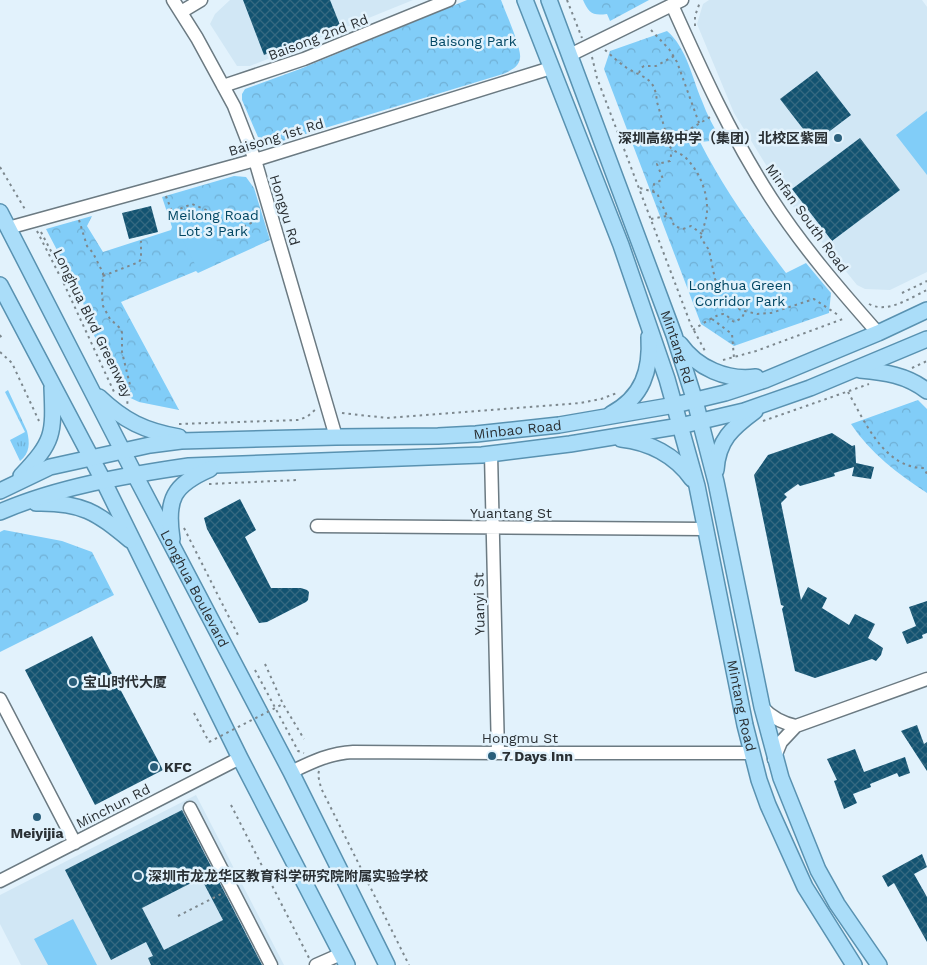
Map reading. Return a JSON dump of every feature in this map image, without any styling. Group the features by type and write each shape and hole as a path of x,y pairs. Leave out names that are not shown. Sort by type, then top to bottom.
{"main road":[{"name":"Mintang Rd","path":"525,0 621,245 648,320 680,426"},
{"name":"Mintang Rd","path":"549,0 674,335 695,401 716,482 762,707"},
{"name":"Longhua Boulevard","path":"0,212 173,548 292,772 387,965"},
{"path":"0,285 92,458 240,758 344,959"},
{"name":"Minbao Road","path":"6,488 50,467 150,444 196,440 476,434 559,425 675,405 725,394 782,373 878,333 927,310"},
{"path":"603,417 623,407 642,384 649,364 648,320"},
{"path":"674,335 684,350 692,357 720,375 744,378 782,373"},
{"name":"Minbao Road","path":"0,512 69,489 180,468 491,454 680,426 767,403 856,370 927,339"},
{"path":"856,370 900,376 911,380 927,391"},
{"path":"6,488 37,460 49,441 53,416 52,383"},
{"path":"92,390 120,415 143,428 167,435 196,440"},
{"path":"716,482 718,452 725,437 746,418 767,403"},
{"name":"Mintang Road","path":"680,426 696,486 743,716 768,805 796,870 824,920 854,965"},
{"path":"610,437 631,440 659,450 685,469 696,486"},
{"path":"173,548 169,522 174,497 184,483 192,476 220,465"},
{"path":"20,504 64,504 85,508 101,517 134,543"},
{"name":"Mintang Road","path":"762,707 774,759 787,796 818,870 837,904 879,965"}],"street":[{"path":"177,4 200,0"},
{"name":"Baisong 2nd Rd","path":"223,86 304,60 449,0"},
{"path":"570,55 677,2"},
{"name":"Minfan South Road","path":"677,2 725,121 772,199 830,276 878,333"},
{"name":"Hongyu Rd","path":"177,4 234,106 255,160 336,436"},
{"name":"Baisong 1st Rd","path":"8,228 255,160 551,68"},
{"name":"Yuanyi St","path":"491,454 498,753"},
{"name":"Yuantang St","path":"317,526 704,529"},
{"path":"774,759 781,742 796,726 927,679"},
{"path":"0,698 75,843"},
{"path":"762,707 770,716 778,721 796,726"},
{"name":"Hongmu St","path":"292,772 337,752 752,753"},
{"name":"Minchun Rd","path":"0,881 240,758"},
{"path":"190,808 271,965"},
{"path":"312,961 344,959"}],"path":[{"path":"567,0 582,38"},
{"path":"695,30 694,16 700,2"},
{"path":"651,30 674,56 699,123"},
{"path":"605,50 629,69 650,80 654,88 668,143 672,150 670,161 657,164 663,179 654,184 653,192"},
{"path":"592,55 597,78 694,330 702,347 708,354"},
{"path":"639,73 644,66 656,66 674,56"},
{"path":"667,138 683,133 712,116"},
{"path":"672,150 679,152 686,158 696,171 703,186 707,212 702,241 709,250 715,279 725,297 736,307 757,314 771,313 812,299 838,315"},
{"path":"0,167 26,211"},
{"path":"639,187 657,193 667,216 672,219 674,226 683,229 691,226 702,234"},
{"path":"165,193 172,212 192,204 218,215 223,229 231,232 265,217"},
{"path":"78,216 87,246 94,253 101,266 103,306 110,319 122,333 122,352 130,385 126,408"},
{"path":"651,219 667,216"},
{"name":"Longhua Blvd Greenway","path":"36,229 65,286 117,399"},
{"path":"41,232 77,301"},
{"path":"103,276 139,262 141,259 141,241"},
{"path":"902,293 927,280"},
{"path":"863,300 877,308 894,305 927,290"},
{"path":"694,330 712,319 725,314 734,322 742,318 745,311"},
{"path":"712,319 732,334 734,358"},
{"path":"723,360 734,358 843,319"},
{"path":"0,335 2,339"},
{"path":"0,352 12,363 34,406 40,424"},
{"path":"905,371 927,361"},
{"path":"760,422 875,382"},
{"path":"342,413 387,418 530,408 601,399 622,391"},
{"path":"848,392 868,428 882,447 904,464 914,468 924,468 927,474"},
{"path":"178,424 299,420 308,416 316,409"},
{"path":"208,484 298,480"},
{"path":"184,528 238,635"},
{"path":"265,664 283,704 304,739"},
{"path":"255,670 298,750 304,753 312,753"},
{"path":"194,713 208,742 283,704"},
{"path":"320,770 318,775 321,788 409,965"},
{"path":"231,805 312,961"}],"shaded area":[{"path":"230,0 413,0 250,66 237,66 210,24 215,14"},
{"name":"深圳高级中学（集团）北校区紫园","path":"709,0 922,0 927,7 927,272 890,290 865,289 857,285 787,199 734,113 697,24 703,4"},
{"name":"深圳市龙龙华区教育科学研究院附属实验学校","path":"196,795 284,965 21,965 0,924 0,895"}],"green space":[{"name":"Baisong Park","path":"467,0 501,0 520,53 518,64 511,70 279,142 271,143 258,137 242,100 242,94 245,89 300,69"},
{"path":"583,0 649,0 610,21 607,14 592,13"},
{"name":"Longhua Green Corridor Park","path":"667,31 680,46 706,111 721,140 700,142 709,159 740,209 786,273 806,263 831,293 829,313 734,346 701,324 604,69 610,51"},
{"path":"927,111 927,175 896,135"},
{"name":"Meilong Road Lot 3 Park","path":"234,176 246,177 254,188 270,240 198,273 196,271 121,302 179,410 139,402 122,394 92,331 81,296 46,229 92,216 87,226 103,252 171,230 172,227 162,197"},
{"path":"202,212 225,257 198,270 175,225"},
{"path":"8,390 28,435 29,444 26,455 20,461 10,440 25,432 5,392"},
{"path":"918,400 927,409 927,493 876,454 851,424"},
{"path":"4,530 62,541 92,552 114,595 0,652 0,532"},
{"path":"73,919 97,965 48,965 34,939"}],"building":[{"path":"243,0 330,0 340,25 264,55"},
{"path":"817,71 851,115 814,143 780,99"},
{"path":"860,138 900,190 832,241 792,189"},
{"path":"151,206 158,232 129,239 122,213"},
{"path":"832,433 852,446 855,445 856,463 874,467 871,479 852,476 854,467 834,473 835,476 800,486 798,484 784,494 787,497 781,503 801,600 808,587 827,598 822,608 849,625 855,614 875,624 868,638 883,648 881,655 876,661 872,659 815,678 795,671 782,609 784,606 781,605 754,475 768,455"},
{"path":"240,499 256,530 245,537 271,588 301,588 309,592 306,602 267,622 259,623 207,529 204,518"},
{"path":"927,601 927,633 922,635 923,638 907,644 902,632 916,626 909,607"},
{"path":"92,636 163,770 95,805 25,670"},
{"path":"917,725 924,744 927,742 927,771 901,731"},
{"path":"855,749 864,772 905,757 910,773 899,777 897,773 870,784 871,787 853,794 857,803 844,809 834,781 837,780 827,759"},
{"path":"182,810 262,965 151,965 148,958 153,956 146,942 111,960 65,870","holes":["201,878 223,920 164,950 142,908"]},
{"path":"922,854 927,867 914,874 927,897 927,942 894,883 888,887 882,876"}],"place":[{"name":"深圳高级中学（集团）北校区紫园","path":"838,138"},
{"name":"宝山时代大厦","path":"73,682"},
{"name":"7 Days Inn","path":"492,756"},
{"name":"KFC","path":"154,767"},
{"name":"Meiyijia","path":"37,817"},
{"name":"深圳市龙龙华区教育科学研究院附属实验学校","path":"138,876"}]}
